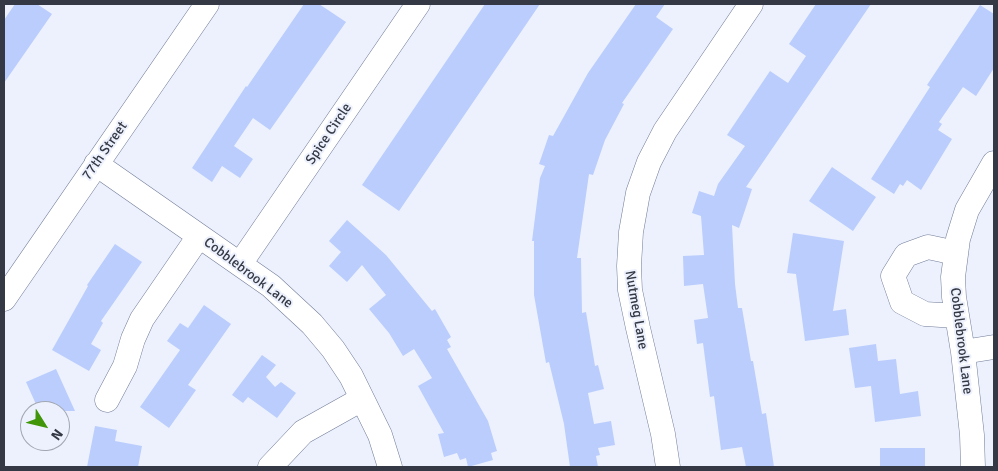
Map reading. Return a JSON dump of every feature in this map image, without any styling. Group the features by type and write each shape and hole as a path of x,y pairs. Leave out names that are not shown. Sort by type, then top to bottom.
{"street":[{"name":"77th Street","path":"4,299 208,4"},
{"name":"Spice Circle","path":"240,264 418,4"},
{"name":"Nutmeg Lane","path":"668,467 663,434 630,290 630,232 638,193 649,162 665,131 750,4"},
{"name":"Cobblebrook Lane","path":"973,467 972,435 953,277 958,239 967,210 994,163"},
{"name":"Cobblebrook Lane","path":"96,164 270,286 312,324 333,349 351,376 380,435 390,467"},
{"path":"106,400 125,366 142,318 199,236"},
{"path":"956,254 928,247 906,255 893,276 902,302 925,314 957,316"},
{"path":"963,352 994,347"},
{"path":"270,467 303,432 362,399"}],"building":[{"path":"15,4 37,4 52,14 4,83 4,20"},
{"path":"304,4 319,4 346,22 270,130 253,118 234,146 253,159 240,178 222,166 212,182 192,168 246,86"},
{"path":"485,4 540,4 399,211 362,185"},
{"path":"636,4 665,4 656,17 673,29 622,103 624,104 605,140 593,175 589,174 577,258 581,258 582,313 586,312 595,366 598,365 604,389 588,393 594,424 611,421 615,445 598,448 600,455 596,456 598,467 570,467 564,424 549,362 546,363 534,295 534,241 532,241 540,178 545,166 539,164 549,135 553,136 588,73"},
{"path":"816,4 871,4 746,187 752,189 739,228 732,225 738,308 742,308 762,414 766,413 774,467 746,467 742,447 721,450 714,396 710,397 703,343 697,344 694,320 708,318 703,284 684,286 683,256 704,255 701,216 692,213 699,191 714,196 718,184 745,146 727,135 770,71 788,83 806,56 789,44"},
{"path":"980,5 994,14 994,68 976,96 963,87 939,122 942,124 938,130 952,139 921,190 907,180 903,186 900,184 894,194 871,179 930,87 927,85"},
{"path":"832,167 876,197 853,231 809,201"},
{"path":"347,220 386,255 432,311 435,309 451,337 447,340 451,347 447,349 488,421 497,451 491,453 493,460 468,467 466,458 460,460 457,453 444,457 438,434 444,433 418,386 432,378 414,349 403,356 389,333 369,309 386,295 362,265 347,282 329,266 341,252 329,241"},
{"path":"793,233 844,241 833,311 846,309 849,335 805,341 796,274 787,273"},
{"path":"115,244 142,262 101,321 103,323 91,344 101,350 89,371 52,350 87,285"},
{"path":"204,305 231,324 188,385 196,390 169,428 140,407 180,350 167,341 180,323 188,328"},
{"path":"876,344 878,361 896,359 900,394 918,391 921,416 875,422 871,386 855,388 849,348"},
{"path":"262,355 276,365 266,377 275,387 281,382 296,393 277,418 248,397 243,403 232,395"},
{"path":"56,369 75,411 70,411 70,401 35,401 26,382"},
{"path":"95,426 117,430 115,441 142,446 138,467 87,467"},
{"path":"880,448 925,448 925,467 880,467"}]}
